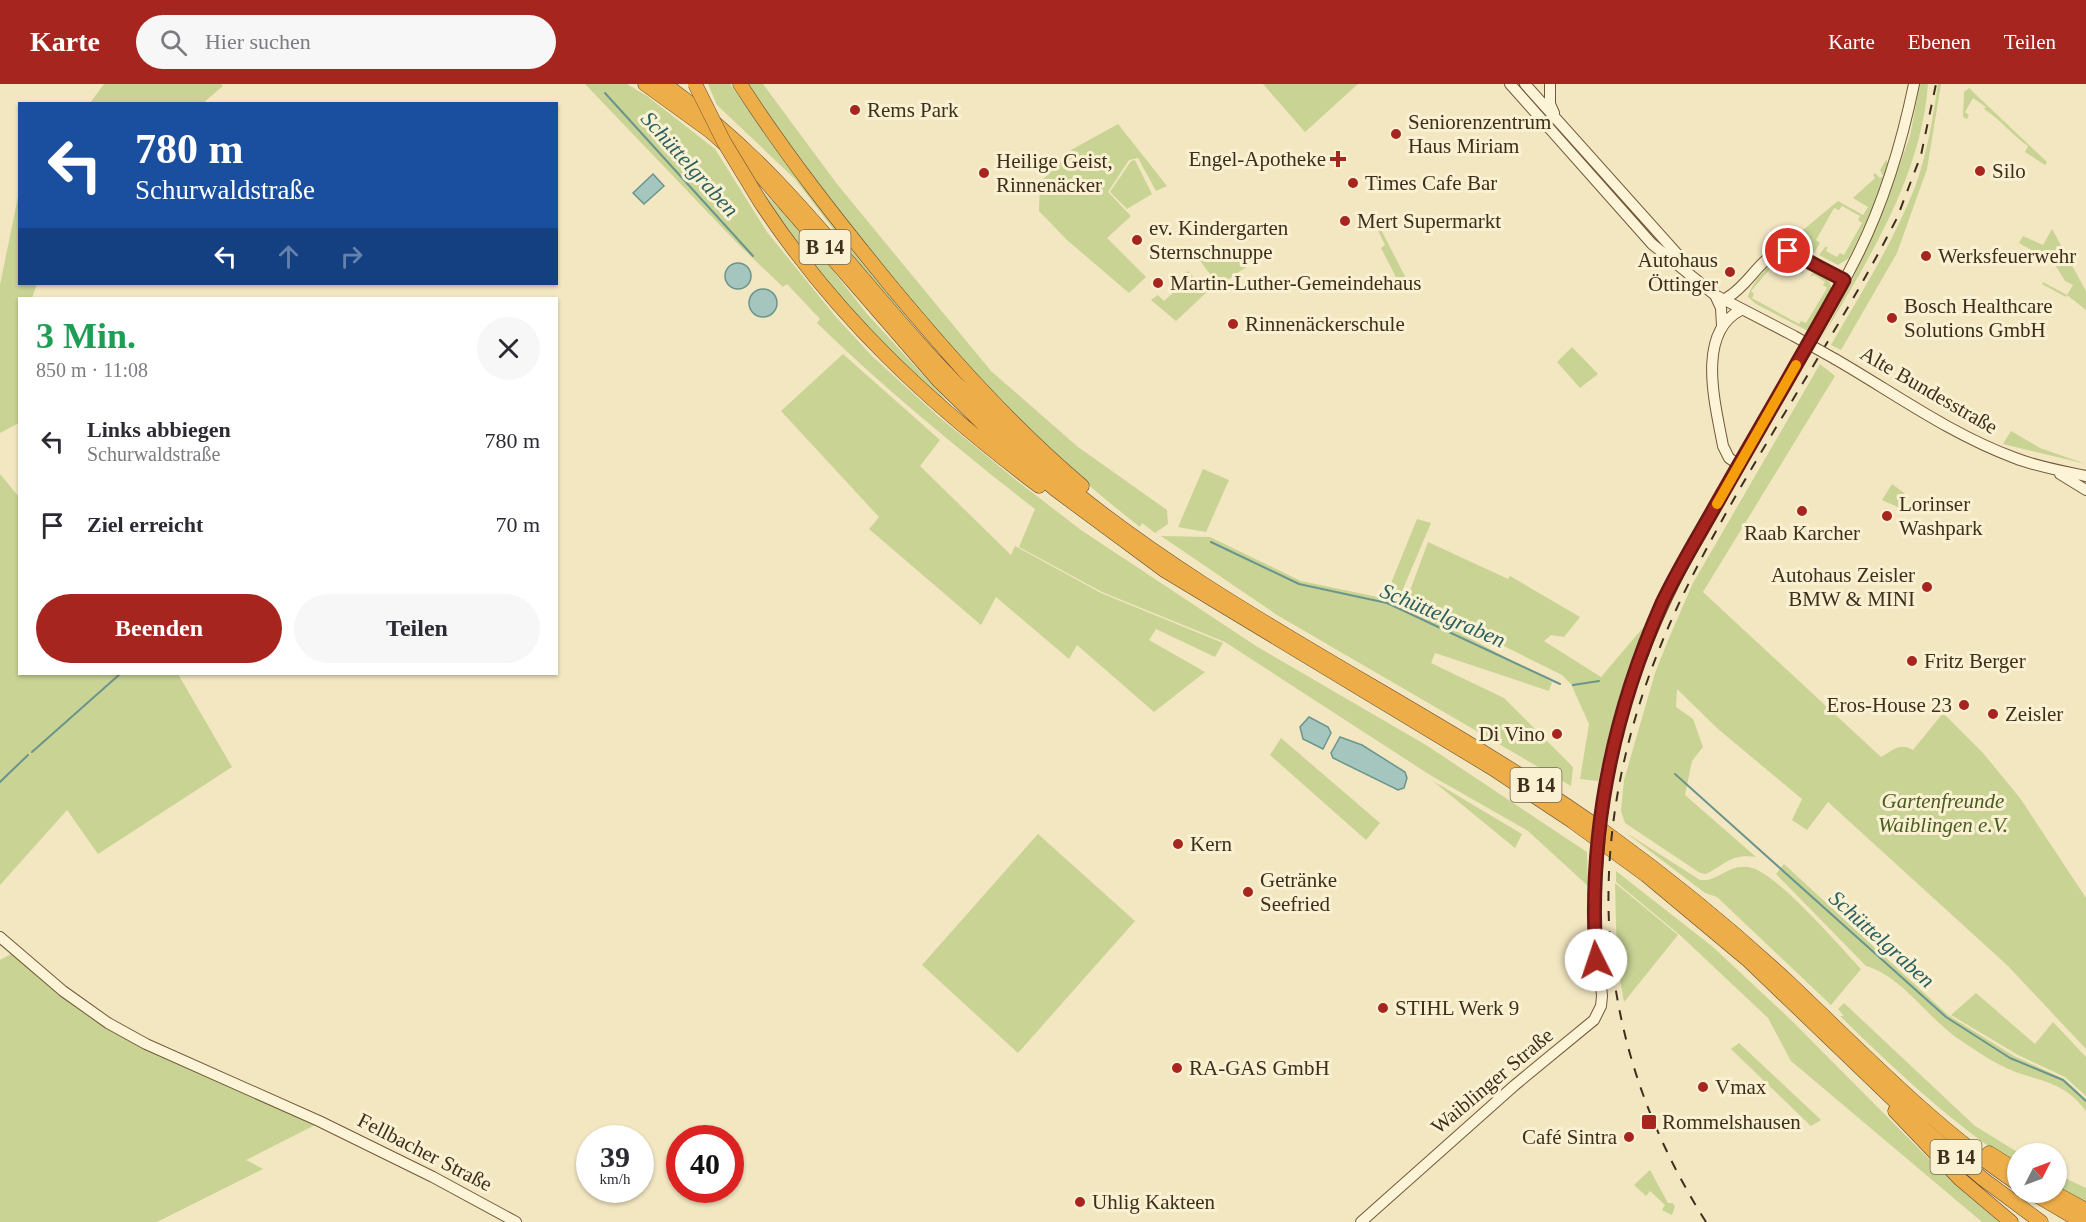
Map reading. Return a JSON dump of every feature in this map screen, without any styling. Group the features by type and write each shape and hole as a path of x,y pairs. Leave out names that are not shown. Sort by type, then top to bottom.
{"highway":[{"name":"B 14","path":"645,84 710,131 772,188 916,356 976,418 1056,490 1143,555 1223,607 1463,750 1581,828 1646,875 1723,938 1800,1008 1876,1085 1970,1169 2041,1222"},
{"name":"B 14","path":"664,84 724,129 780,181 933,359 989,417 1056,477 1121,526 1242,607 1485,752 1612,838 1740,939 1911,1099 1943,1118 2007,1163"},
{"path":"695,84 724,142 760,203 789,245 836,305 913,384 977,439 1112,541 1143,555"},
{"path":"740,84 802,173 924,325 1010,418 1102,503 1121,526"},
{"path":"1876,1085 1902,1121 1960,1179 2011,1222"},
{"path":"1911,1099 1957,1139 2007,1176"},
{"path":"2067,1200 2086,1210"},
{"path":"2050,1203 2082,1222"}],"street":[{"name":"Alte Bundesstraße","path":"1510,84 1652,244 1715,295 1761,317 1963,435 2015,458 2086,476"},
{"path":"1550,84 1551,104 1558,122"},
{"name":"Waiblinger Straße","path":"1361,1222 1506,1092 1594,1020 1602,996 1596,949 1596,880 1603,796 1624,705 1663,602 1860,251 1890,178 1914,84"},
{"name":"Alte Bundesstraße","path":"1530,86 1558,122 1671,250 1698,276 1742,308"},
{"path":"1521,97 1530,86"},
{"path":"1728,297 1748,282 1772,256 1788,251 1844,280"},
{"path":"1722,326 1742,308 1743,292 1748,282"},
{"path":"1715,295 1721,308 1722,326 1712,362 1716,404 1723,447 1728,458 1739,465"},
{"path":"2049,468 2086,490"},
{"name":"Fellbacher Straße","path":"0,937 63,991 108,1023 177,1059 319,1121 514,1220 528,1222"}],"green space":[{"path":"104,84 221,84 223,86 204,102 91,102"},
{"path":"585,84 627,84 647,96 715,149 767,232 836,317 872,356 939,417 1016,480 1081,530 1256,646 1426,745 1587,852 1588,886 1528,831 1430,775 1225,642 1102,592 1019,547 1035,509 923,419 843,348 817,323 820,319 787,284 783,287 740,246"},
{"path":"708,84 730,84 797,177 983,398 979,398 867,273 795,179 717,105"},
{"path":"749,84 763,84 837,184 991,371 1078,447 1167,510 1168,524 1155,533 1142,523 1140,527 1064,463 993,393 926,320 832,205 788,146"},
{"path":"1263,84 1358,84 1305,132"},
{"path":"1920,84 1928,84 1923,119 1915,153 1903,186 1873,250 1820,341 1851,283 1884,209 1910,136"},
{"path":"1938,84 1941,84 1927,169 1897,253 1841,350 1831,345 1887,248 1915,187 1932,123"},
{"path":"1969,88 2047,162 2045,165 2025,152 2028,146 1973,98 1965,112 1969,115 1967,119 1963,117 1964,92"},
{"path":"1118,124 1167,186 1156,191 1138,158 1129,160 1108,192 1131,216 1107,238 1146,277 1129,293 1067,240 1039,211 1040,183 1071,150"},
{"path":"1135,160 1152,194 1127,209 1110,192 1131,161"},
{"path":"1886,160 1888,163 1884,184 1849,258 1838,265 1819,255 1825,247 1828,247 1826,251 1837,257 1840,253 1844,255 1862,223 1858,220 1860,216 1842,206 1839,210 1834,208 1816,240 1820,243 1814,253 1798,244 1797,235 1838,201 1863,215 1868,207 1853,198 1875,178 1873,175 1875,173 1880,178 1883,176 1880,170"},
{"path":"750,179 800,229 867,314 967,423 871,335 795,246"},
{"path":"18,197 18,285 37,285 32,297 18,297 18,424 0,433 0,285"},
{"path":"1375,218 1409,284 1409,289 1400,285 1381,248 1385,245 1374,222 1369,224 1368,221"},
{"path":"2052,229 2086,291 2086,310 2067,295 2073,285 2065,281 2054,263 2019,243 2023,236 2043,245"},
{"path":"1208,252 1228,262 1247,256 1252,263 1219,286 1198,258"},
{"path":"1784,257 1805,265 1803,273 1801,274 1803,269 1791,263 1788,266 1776,262 1751,291 1754,294 1752,298 1799,324 1801,321 1806,323 1827,288 1823,285 1825,282 1814,275 1810,277 1814,270 1820,273 1828,280 1832,291 1810,332 1756,304 1748,297 1753,285 1762,273 1773,263"},
{"path":"1188,271 1207,292 1176,321 1151,300 1158,295 1164,301 1183,284 1179,282"},
{"path":"2043,282 2067,295 2066,297 2042,284"},
{"path":"1572,347 1598,374 1580,388 1557,362"},
{"path":"843,354 940,440 920,466 1011,555 1015,546 1101,593 1223,643 1215,657 1156,629 1149,640 1205,672 1154,712 1077,645 1069,659 996,597 981,625 869,529 879,517 781,411"},
{"name":"Gartenfreunde Waiblingen e.V.","path":"1820,364 1835,376 1703,592 1881,757 1900,747 1913,750 1943,713 1983,753 2020,798 2086,898 2086,1049 2008,966 1828,802 1807,830 1792,820 1802,799 1718,729 1677,689 1676,707 1693,719 1703,747 1692,761 1685,795 1756,857 1734,858 1706,874 1700,873 1625,823 1621,811 1624,780 1655,673 1669,638 1693,583"},
{"path":"2011,431 2040,448 2086,464 2003,444"},
{"path":"1203,469 1229,480 1206,532 1178,527"},
{"path":"0,474 18,496 18,675 179,675 232,767 98,854 67,810 0,885"},
{"path":"1892,484 1908,496 1902,509 1882,500"},
{"path":"1417,519 1431,523 1400,596 1387,593"},
{"path":"1161,536 1210,537 1301,581 1402,602 1552,682 1549,691 1435,653 1431,663 1504,698 1573,767 1571,786 1277,615"},
{"path":"1428,542 1508,579 1510,576 1580,617 1564,637 1551,635 1544,641 1601,677 1647,623 1611,727 1598,781 1580,779 1589,724 1571,684 1562,675 1411,600 1408,596"},
{"path":"1281,738 1380,823 1366,840 1270,755"},
{"path":"1433,781 1522,834 1515,848"},
{"path":"1625,832 1700,880 1706,880 1741,867 1760,871 1790,895 1861,969 1831,1005 1717,897 1705,893"},
{"path":"1038,834 1135,921 1018,1053 922,965"},
{"path":"1784,864 1948,1015 2014,1056 2064,1079 2086,1099 2086,1111 2061,1088 2005,1067 1974,1050 1939,1023 1904,989 1880,972 1866,966 1776,874"},
{"path":"1616,871 1713,947 1790,1019 1940,1170 2002,1222 1982,1222 1791,1061 1768,1018 1681,936 1616,882"},
{"path":"1615,883 1678,935 1624,1002 1617,963"},
{"path":"11,954 60,995 144,1048 315,1125 246,1160 263,1169 157,1222 0,1222 0,960"},
{"path":"1976,993 2035,1044 2053,1022 2086,1057 2086,1096 2065,1077 2018,1055 1951,1015"},
{"path":"1844,1003 1975,1126 2007,1146 2007,1159 1925,1096 1840,1016 1844,1016 1838,1009"},
{"path":"1739,1043 1821,1120 1811,1126 1731,1049"},
{"path":"1650,1170 1668,1203 1673,1203 1675,1207 1672,1215 1662,1210 1665,1205 1650,1191 1646,1196 1634,1185"},
{"path":"2067,1179 2086,1188 2086,1206 2067,1196"}],"water":[{"path":"653,174 664,186 644,204 633,193"},
{"path":"738,263 747,267 751,276 747,285 738,289 729,285 725,276 729,267"},
{"path":"763,289 773,293 777,303 773,313 763,317 753,313 749,303 753,293"},
{"path":"1309,717 1328,727 1331,733 1323,749 1303,739 1300,727"},
{"path":"1340,737 1362,745 1405,772 1407,778 1404,788 1398,790 1333,758 1331,753"}],"waterway":[{"name":"Schüttelgraben","path":"605,93 753,256"},
{"name":"Schüttelgraben","path":"1211,542 1299,584 1387,603 1560,684"},
{"path":"32,752 119,675"},
{"path":"1573,685 1599,681"},
{"path":"0,782 28,755"},
{"name":"Schüttelgraben","path":"1675,774 1946,1017 2010,1058 2063,1080 2086,1101"}],"railway":[{"path":"1706,1222 1664,1146 1634,1069 1616,991 1609,913 1612,834 1626,754 1649,675 1683,595 1734,499 1845,313 1897,218 1921,155 1936,84"}],"slow traffic":[{"path":"1717,504 1796,365"}],"place":[{"name":"Rems Park","path":"855,110"},
{"name":"Seniorenzentrum Haus Miriam","path":"1396,134"},
{"name":"Engel-Apotheke","path":"1338,159"},
{"name":"Silo","path":"1980,171"},
{"name":"Heilige Geist, Rinnenäcker","path":"984,173"},
{"name":"Times Cafe Bar","path":"1353,183"},
{"name":"Mert Supermarkt","path":"1345,221"},
{"name":"ev. Kindergarten Sternschnuppe","path":"1137,240"},
{"name":"Werksfeuerwehr","path":"1926,256"},
{"name":"Autohaus Öttinger","path":"1730,272"},
{"name":"Martin-Luther-Gemeindehaus","path":"1158,283"},
{"name":"Bosch Healthcare Solutions GmbH","path":"1892,318"},
{"name":"Rinnenäckerschule","path":"1233,324"},
{"name":"Raab Karcher","path":"1802,511"},
{"name":"Lorinser Washpark","path":"1887,516"},
{"name":"Autohaus Zeisler BMW & MINI","path":"1927,587"},
{"name":"Fritz Berger","path":"1912,661"},
{"name":"Eros-House 23","path":"1964,705"},
{"name":"Zeisler","path":"1993,714"},
{"name":"Di Vino","path":"1557,734"},
{"name":"Kern","path":"1178,844"},
{"name":"Getränke Seefried","path":"1248,892"},
{"name":"STIHL Werk 9","path":"1383,1008"},
{"name":"RA-GAS GmbH","path":"1177,1068"},
{"name":"Vmax","path":"1703,1087"},
{"name":"Rommelshausen","path":"1649,1122"},
{"name":"Café Sintra","path":"1629,1137"},
{"name":"Uhlig Kakteen","path":"1080,1202"}],"route":[{"path":"1596,960 1594,920 1599,830 1604,788 1624,705 1663,602 1844,280 1801,255 1788,251"}]}
